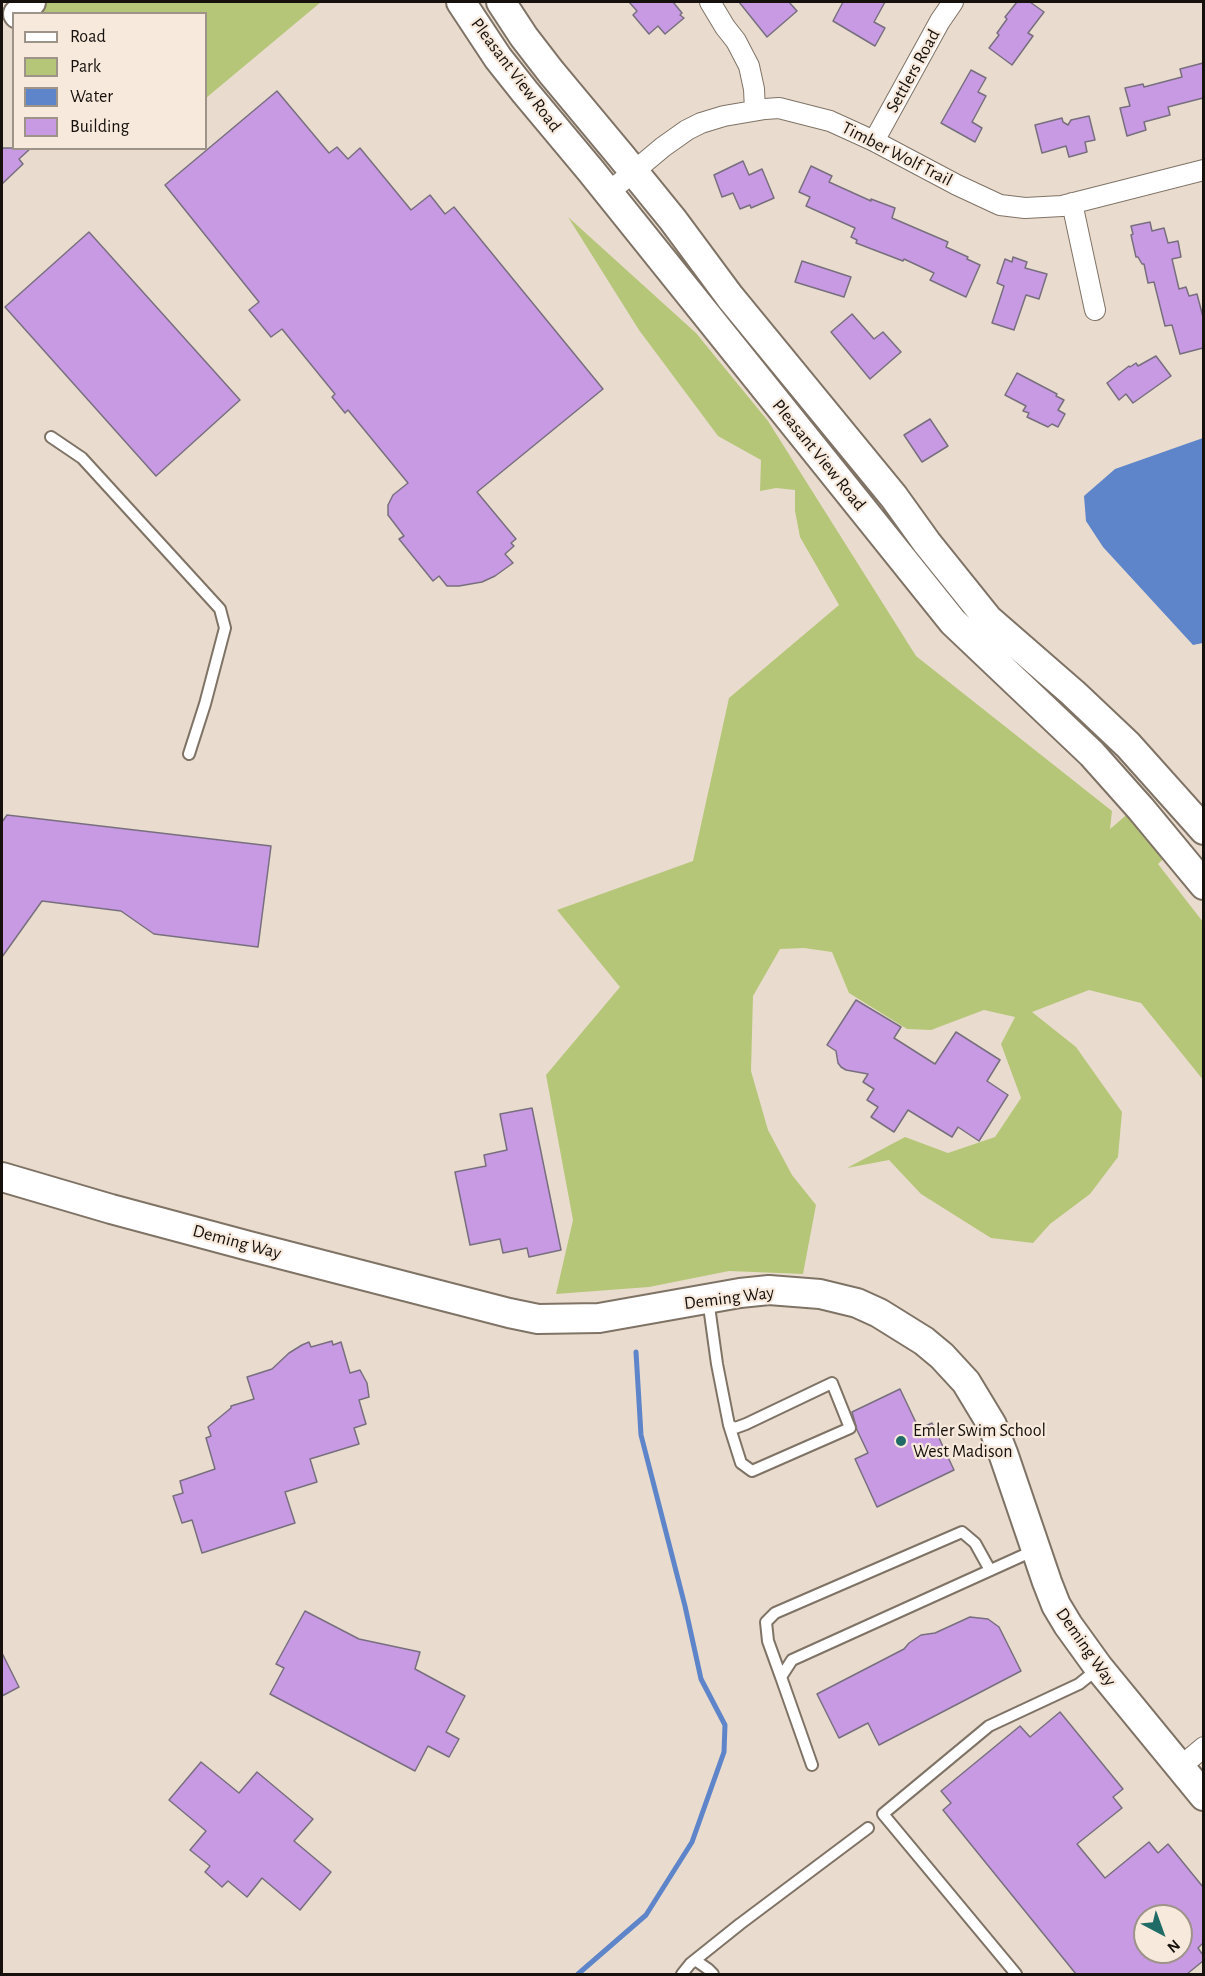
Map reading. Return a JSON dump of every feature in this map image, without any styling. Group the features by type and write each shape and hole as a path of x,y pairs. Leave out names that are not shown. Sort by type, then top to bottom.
{"main road":[{"path":"20,12 32,2"},
{"name":"Pleasant View Road","path":"461,2 498,58 953,622 1092,754 1142,809 1203,885"},
{"name":"Pleasant View Road","path":"501,2 551,72 634,171 730,297 894,497 927,543 988,619 1128,746 1203,830"},
{"name":"Deming Way","path":"2,1177 111,1209 538,1319 599,1318 769,1290 820,1294 857,1303 879,1312 924,1341 942,1356 966,1382 992,1425 1056,1605 1098,1668 1203,1796"}],"street":[{"path":"710,2 724,27 736,41 749,66 754,89 755,110"},
{"name":"Settlers Road","path":"874,141 940,21 953,2"},
{"name":"Timber Wolf Trail","path":"608,193 687,130 701,123 755,110 779,108 830,121 1000,205 1025,208 1062,206 1203,170"},
{"path":"1072,203 1095,310"},
{"path":"1180,1767 1203,1747"}],"lane":[{"path":"51,437 82,458 220,609 225,628 189,754"},
{"path":"708,1299 717,1364 729,1425 741,1463 752,1471 850,1428 832,1383 746,1424 735,1428 729,1425"},
{"path":"812,1765 768,1641 766,1622 775,1613 962,1532 975,1544 990,1570"},
{"path":"781,1677 792,1660 1036,1550"},
{"path":"1016,1974 883,1814 989,1726 1079,1684 1098,1668"},
{"path":"682,1974 695,1960 740,1924 868,1828"},
{"path":"695,1960 713,1974"}],"green space":[{"path":"32,2 321,2 207,97 207,12 20,12"},
{"path":"568,217 696,333 768,421 916,656 1112,811 1110,829 1131,811 1167,855 1158,864 1203,922 1204,1081 1141,1003 1089,990 1032,1012 1076,1047 1122,1112 1118,1157 1090,1194 1050,1224 1033,1243 991,1238 921,1194 889,1160 847,1168 905,1137 948,1153 995,1137 1021,1098 1001,1044 1015,1017 984,1010 931,1030 907,1029 849,993 832,952 804,948 780,949 753,996 751,1071 768,1130 792,1175 816,1205 803,1274 729,1271 649,1287 556,1294 573,1220 546,1075 620,987 557,910 693,861 729,698 839,605 800,537 795,511 795,490 776,488 760,491 761,460 718,436 639,330"}],"water":[{"path":"1203,438 1203,643 1193,645 1103,547 1086,521 1084,496 1115,469"}],"building":[{"path":"629,2 673,2 684,18 665,34 658,26 649,34 633,15 637,11"},
{"path":"739,2 789,2 797,11 767,37"},
{"path":"843,2 885,2 874,22 885,28 875,46 833,21"},
{"path":"1017,2 1030,2 1044,12 1028,33 1033,36 1012,65 989,48 999,35 997,33 1007,19 1005,17"},
{"path":"1203,63 1203,98 1168,107 1170,115 1144,122 1146,130 1127,136 1120,108 1130,106 1125,88 1143,84 1144,87 1182,77 1180,69"},
{"path":"971,70 986,78 978,92 986,96 972,122 982,128 975,142 941,123"},
{"path":"277,91 329,153 337,147 348,159 360,148 411,210 430,195 445,214 454,207 603,389 477,492 516,539 511,543 514,546 505,554 513,563 495,576 482,582 459,586 447,586 439,576 433,581 399,539 404,536 388,515 388,505 393,495 408,483 348,410 345,413 332,397 335,394 282,329 271,337 249,310 259,302 165,185"},
{"path":"1089,116 1095,140 1085,142 1087,152 1069,157 1066,146 1042,153 1035,125 1062,118 1063,122 1068,125 1071,120"},
{"path":"2,148 29,150 19,159 23,164 2,184"},
{"path":"743,161 749,175 762,169 774,198 751,208 750,205 740,209 733,193 722,197 714,175"},
{"path":"811,166 832,176 829,182 871,201 871,199 895,208 892,218 948,242 946,247 980,265 966,297 930,280 934,273 904,259 903,261 856,243 857,240 851,237 855,228 806,206 810,197 799,192"},
{"path":"1150,222 1152,231 1164,228 1168,243 1178,241 1181,257 1172,259 1179,289 1186,287 1189,296 1197,294 1203,317 1203,348 1180,354 1172,325 1165,326 1154,282 1148,283 1144,264 1136,257 1131,235 1133,234 1131,226"},
{"path":"89,232 240,400 156,476 5,307"},
{"path":"1013,257 1027,262 1025,268 1047,274 1039,299 1026,295 1014,330 992,323 1004,286 997,283 1005,259 1012,262"},
{"path":"802,261 851,277 844,297 795,282"},
{"path":"852,314 874,339 883,332 901,352 870,379 831,332"},
{"path":"1156,356 1171,376 1133,403 1126,394 1119,400 1107,383 1129,366 1136,363 1138,366"},
{"path":"1017,373 1064,400 1058,410 1065,414 1058,427 1052,424 1048,427 1027,417 1029,413 1023,411 1026,406 1005,395"},
{"path":"930,419 948,446 922,462 904,435"},
{"path":"7,815 271,846 258,947 154,934 121,911 42,901 2,957 2,822"},
{"path":"856,1000 901,1027 894,1038 935,1064 956,1032 1000,1060 987,1081 1008,1095 979,1141 958,1127 952,1137 908,1110 894,1132 871,1117 878,1107 867,1100 874,1089 863,1082 868,1074 841,1067 836,1051 827,1045"},
{"path":"532,1108 561,1250 529,1257 527,1248 503,1253 500,1239 470,1245 455,1172 486,1166 484,1155 507,1150 500,1114"},
{"path":"332,1341 333,1345 341,1342 350,1373 360,1370 367,1383 369,1397 359,1400 366,1424 354,1428 359,1444 310,1459 317,1482 285,1492 295,1523 202,1553 192,1520 182,1523 173,1496 183,1493 180,1481 215,1469 206,1438 211,1436 208,1427 231,1406 254,1399 247,1377 272,1369 289,1353 309,1342 311,1347"},
{"name":"Emler Swim School West Madison","path":"900,1389 919,1429 932,1423 954,1470 877,1507 855,1459 868,1453 857,1430 852,1412"},
{"path":"305,1611 359,1639 420,1652 415,1669 465,1696 446,1732 459,1739 449,1757 428,1746 415,1771 270,1694 284,1668 276,1664"},
{"path":"970,1617 988,1619 999,1627 1021,1671 879,1745 868,1723 839,1738 817,1694 904,1649 921,1635 935,1633"},
{"path":"2,1653 19,1687 2,1696"},
{"path":"1060,1712 1123,1789 1113,1797 1122,1808 1077,1844 1105,1878 1149,1842 1158,1853 1168,1844 1203,1887 1203,1943 1198,1948 1203,1955 1203,1961 1187,1974 1076,1974 943,1810 951,1803 941,1791 1020,1726 1030,1737"},
{"path":"201,1762 239,1793 257,1772 313,1819 294,1841 331,1872 300,1910 262,1878 247,1897 228,1881 222,1887 205,1872 210,1866 190,1850 206,1831 169,1800"}],"waterway":[{"path":"578,1974 646,1915 692,1842 724,1752 725,1725 701,1679 685,1606 641,1435 636,1352"}],"place":[{"name":"Emler Swim School West Madison","path":"901,1441"}]}
